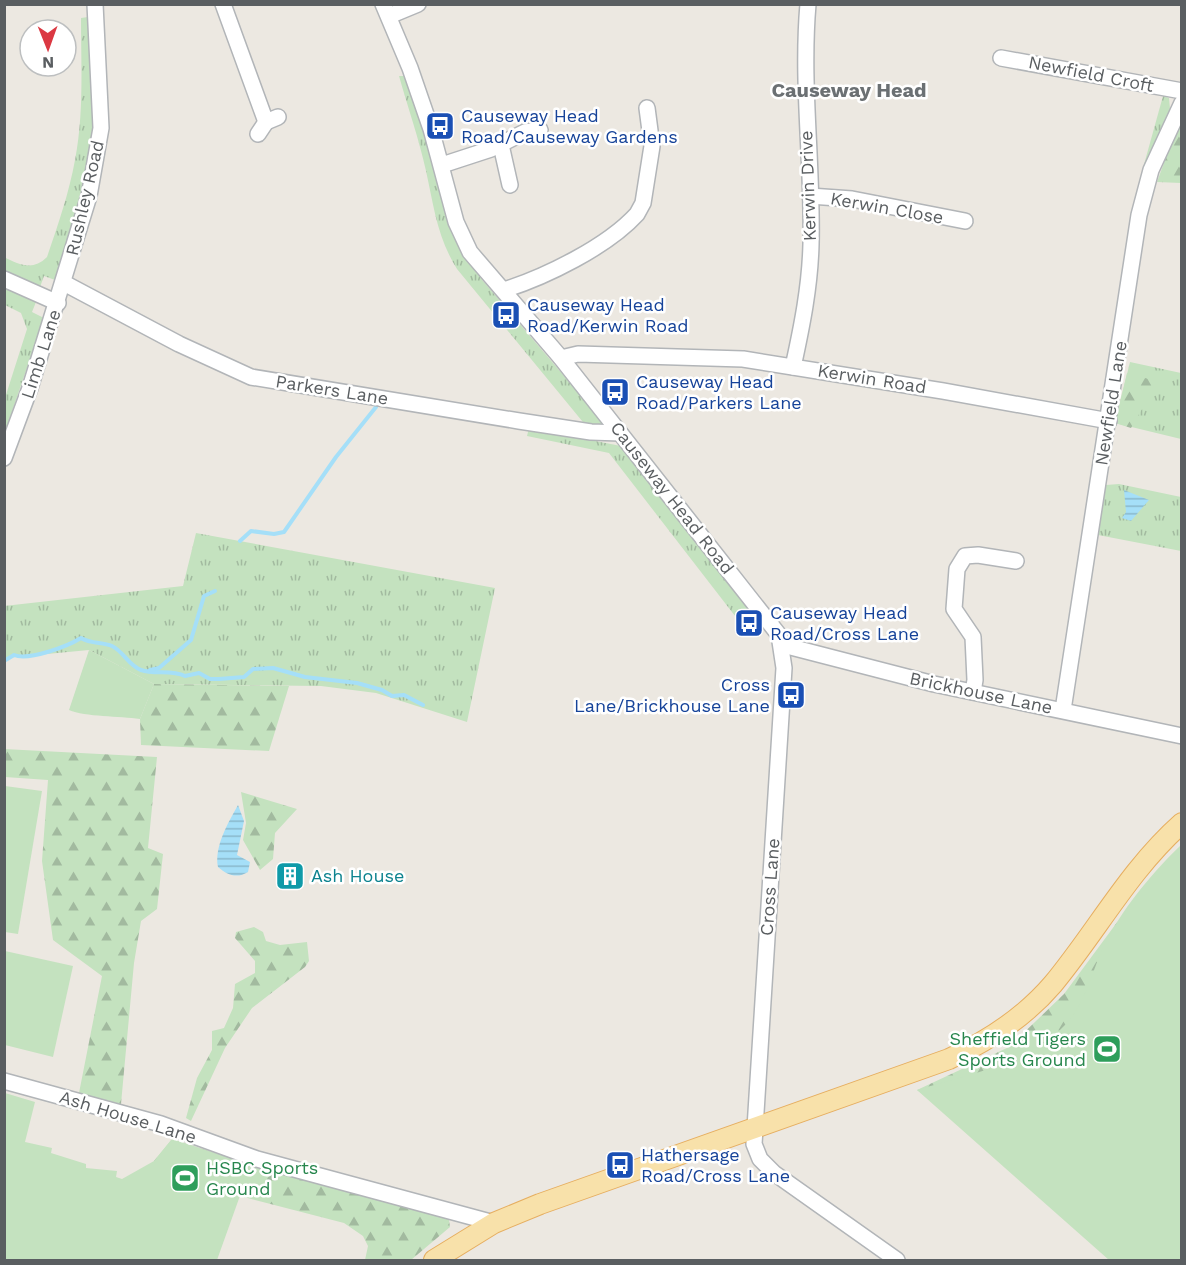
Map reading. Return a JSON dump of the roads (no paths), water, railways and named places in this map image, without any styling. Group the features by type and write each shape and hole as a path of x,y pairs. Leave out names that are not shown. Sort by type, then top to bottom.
{"main road":[{"path":"434,1260 494,1223 586,1187 949,1059 978,1046 1000,1032 1052,986 1136,871 1182,823"}],"street":[{"path":"223,4 267,124"},
{"path":"386,10 418,4"},
{"name":"Kerwin Drive","path":"793,367 810,273 805,58 808,4"},
{"name":"Rushley Road","path":"64,283 89,196 101,128 99,5"},
{"name":"Causeway Head Road","path":"386,10 410,68 442,165 462,239 476,259 561,358 774,626 783,645"},
{"name":"Newfield Croft","path":"1001,58 1182,91"},
{"name":"Newfield Lane","path":"1063,710 1144,189 1162,141 1182,103"},
{"path":"504,290 546,275 571,262 637,214 643,203 652,146 647,108"},
{"path":"442,165 501,145 525,132 540,130"},
{"path":"501,145 510,185"},
{"name":"Kerwin Close","path":"810,196 852,199 965,221"},
{"path":"4,279 58,303"},
{"name":"Limb Lane","path":"4,458 64,283"},
{"name":"Parkers Lane","path":"64,283 179,344 251,377 591,432 620,433"},
{"name":"Kerwin Road","path":"561,358 578,354 719,356 1109,421"},
{"path":"973,692 975,680 973,637 954,609 957,569 965,556 978,555 1016,561"},
{"name":"Brickhouse Lane","path":"783,645 973,692 1182,736"},
{"name":"Cross Lane","path":"783,645 784,668 754,1129 756,1153 766,1166 897,1260"},
{"name":"Ash House Lane","path":"4,1081 161,1124 257,1158 494,1223"}],"water":[{"path":"1124,490 1149,500 1131,521 1122,518 1126,512"},
{"path":"238,805 244,821 237,855 250,862 248,872 236,876 218,867 217,859 223,835"}],"waterway":[{"path":"240,541 251,531 274,534 284,532 336,457 376,407"},
{"path":"150,670 159,668 191,640 204,596 215,591"},
{"path":"4,661 14,655 29,656 48,652 81,638 112,646 133,665 146,671 185,676 199,673 210,679 219,679 244,677 253,669 273,668 305,677 357,683 382,690 392,696 404,695 423,705"}],"place":[{"name":"Causeway Head Road/Causeway Gardens","path":"440,126"},
{"name":"Causeway Head Road/Kerwin Road","path":"506,315"},
{"name":"Causeway Head Road/Parkers Lane","path":"615,392"},
{"name":"Causeway Head Road/Cross Lane","path":"749,623"},
{"name":"Cross Lane/Brickhouse Lane","path":"791,695"},
{"name":"Ash House","path":"290,876"},
{"name":"Sheffield Tigers Sports Ground","path":"1107,1049"},
{"name":"Hathersage Road/Cross Lane","path":"620,1165"},
{"name":"HSBC Sports Ground","path":"185,1178"}],"district":[{"name":"Causeway Head","path":"849,90"}]}
